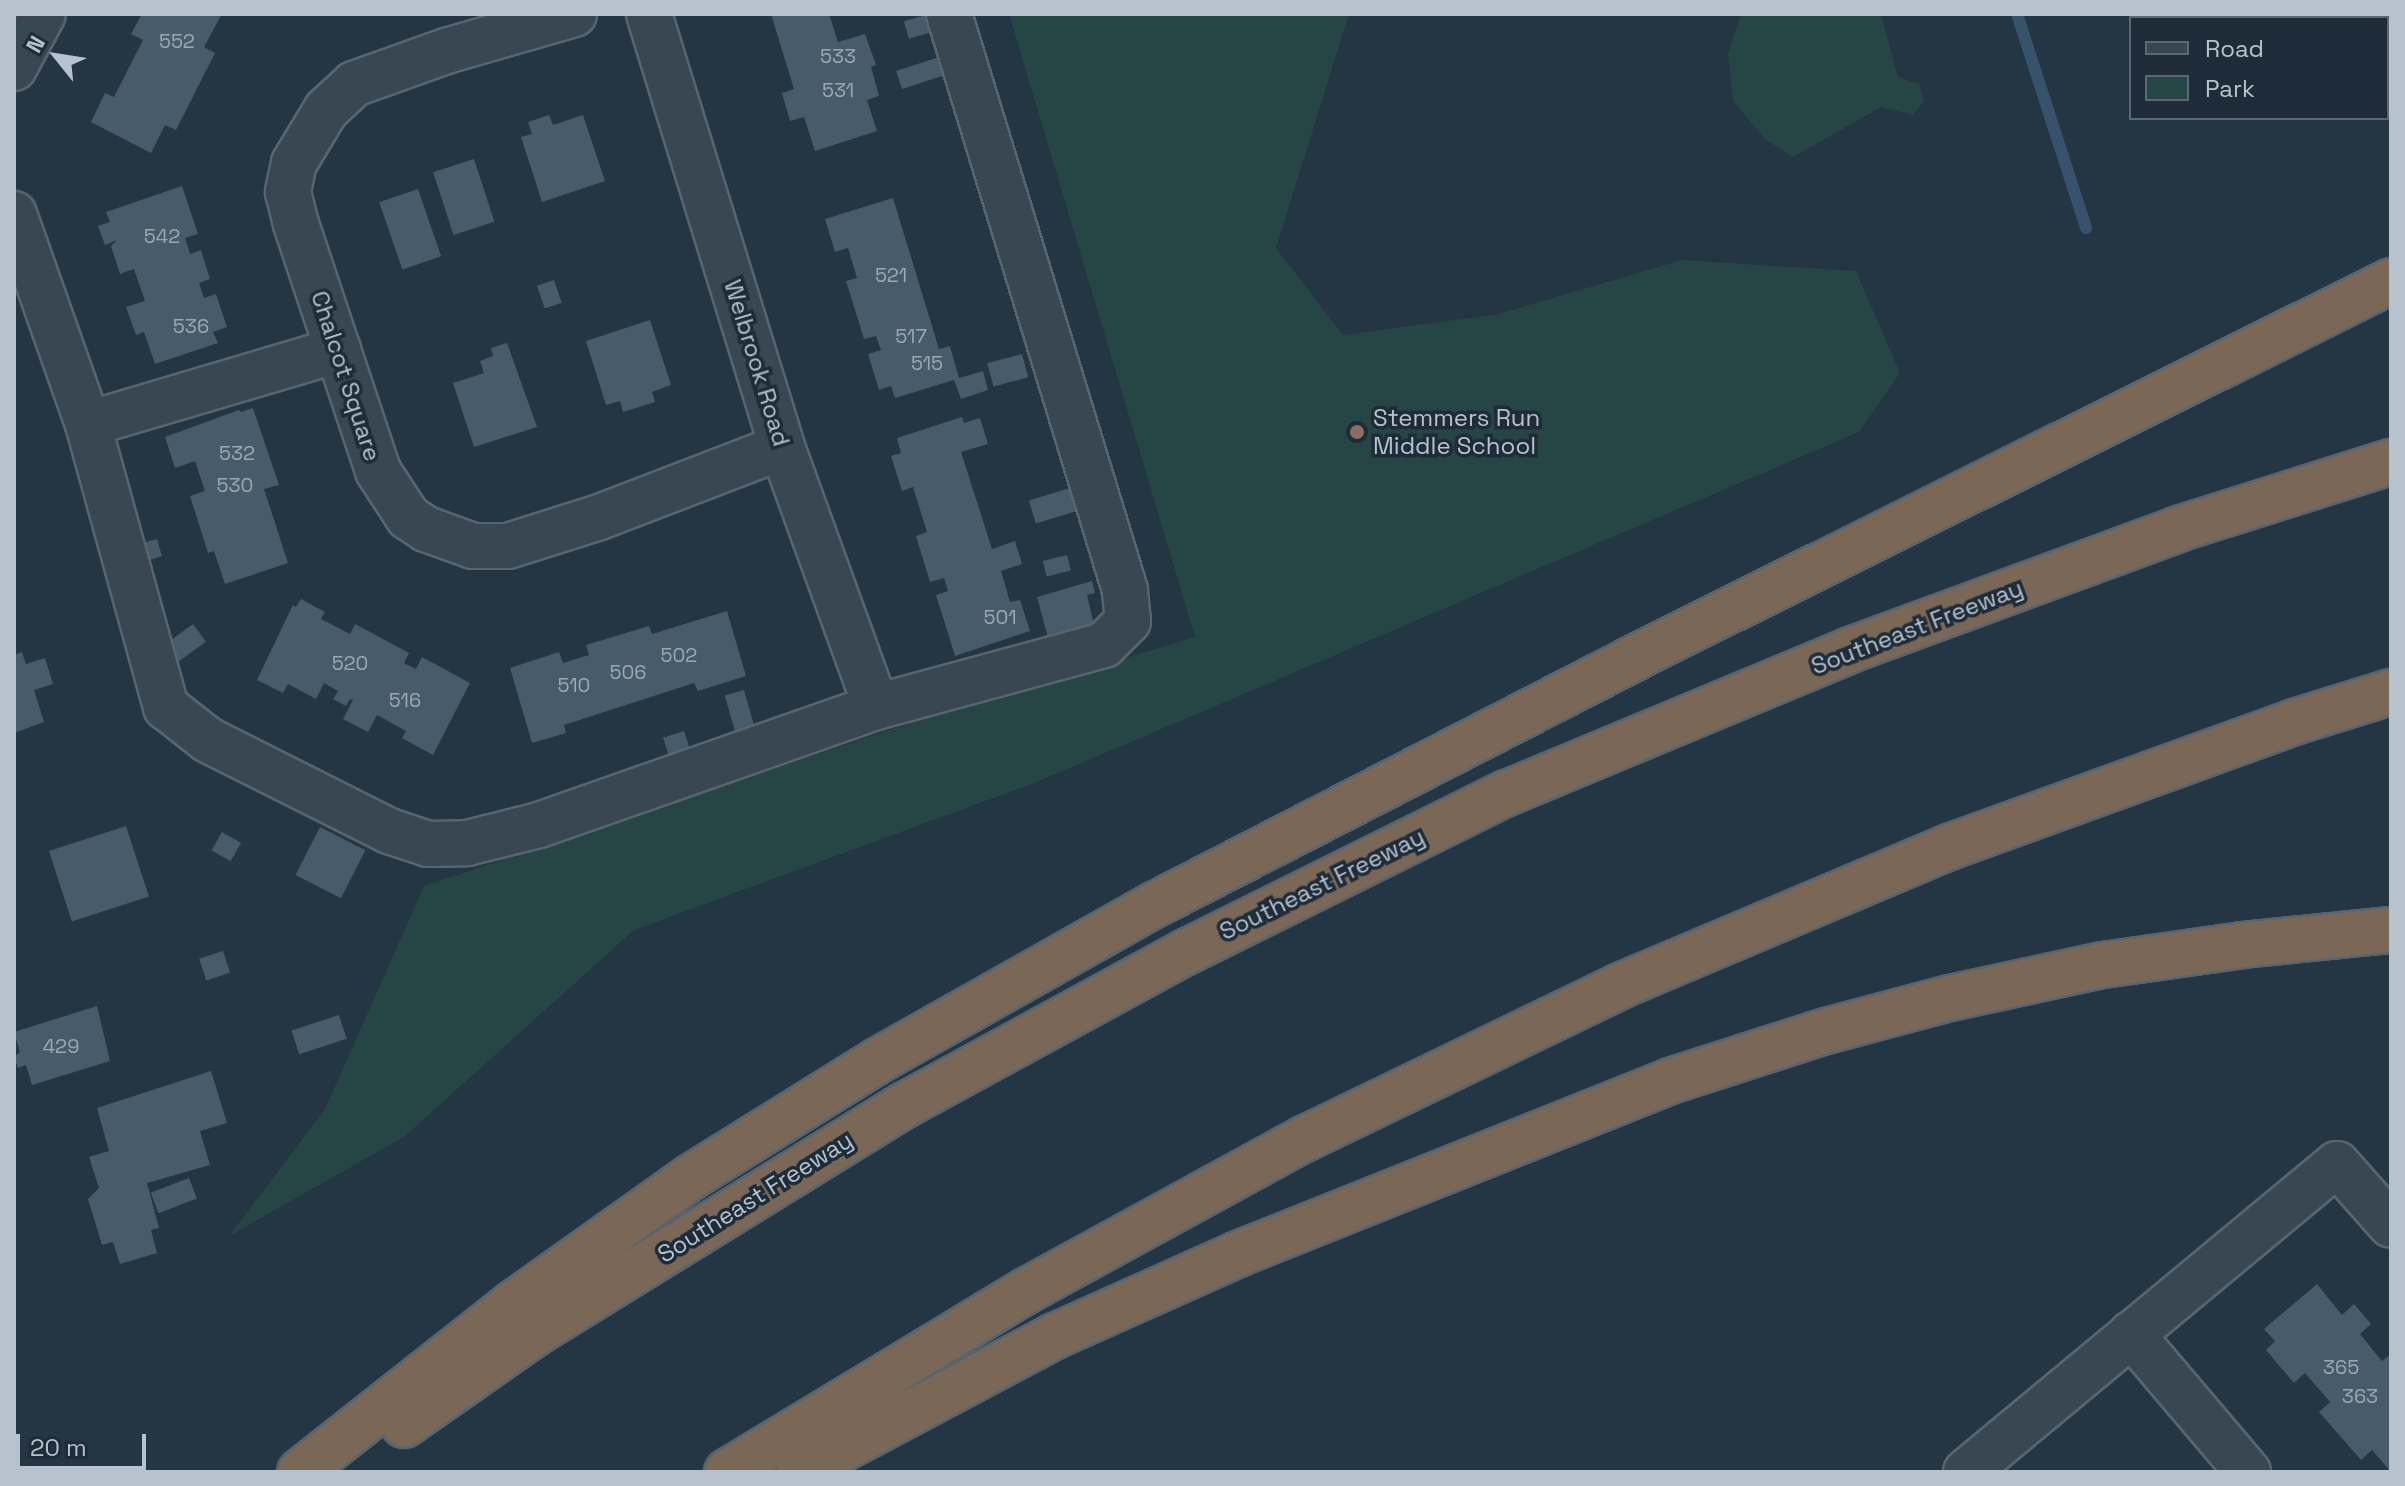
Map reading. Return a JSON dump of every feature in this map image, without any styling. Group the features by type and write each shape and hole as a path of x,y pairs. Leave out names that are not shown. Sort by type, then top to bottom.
{"highway":[{"path":"300,1472 514,1303 691,1177 877,1061 1156,904 1648,651 2391,281"},
{"name":"Southeast Freeway","path":"335,1472 537,1332 905,1105 1186,952 1479,807 1850,650 2178,529 2391,462"},
{"path":"727,1472 1013,1298 1304,1139 1620,986 1949,847 2294,722 2391,692"},
{"path":"799,1472 1055,1336 1196,1273 1670,1081 1826,1031 1950,998 2103,965 2243,945 2391,930"}],"street":[{"path":"14,68 43,14"},
{"name":"Chalcot Square","path":"574,14 449,50 354,84 326,110 294,163 288,192 378,471 408,517 426,529 473,546 508,546 597,518 782,447"},
{"name":"Welbrook Road","path":"649,14 782,447 876,707"},
{"path":"14,214 88,424 166,707 208,740 389,831 428,844 467,843 539,825 876,707 1104,645 1128,621 1125,590 949,14"},
{"path":"88,424 338,350"},
{"path":"1966,1472 2337,1164 2391,1225"},
{"path":"2131,1334 2248,1472"}],"green space":[{"path":"1009,14 1349,14 1276,248 1343,335 1499,314 1682,260 1856,271 1900,373 1859,432 1037,782 634,930 404,1137 229,1236 325,1109 424,886 895,728 1195,637"},
{"path":"1741,14 1881,14 1898,77 1919,84 1924,101 1913,115 1881,107 1793,157 1766,140 1733,101 1728,54"}],"building":[{"path":"142,14 222,14 204,47 215,53 176,130 165,125 151,153 91,122 105,93 114,97 143,40 131,34"},
{"path":"771,14 829,14 838,42 865,34 876,65 871,67 879,96 867,100 877,131 815,151 804,117 790,121 782,93 794,89"},
{"path":"926,15 931,32 909,39 904,21"},
{"path":"939,57 945,75 902,89 896,71"},
{"path":"549,115 553,125 583,115 605,181 542,202 521,137 532,134 528,122"},
{"path":"474,159 494,222 453,235 433,172"},
{"path":"182,186 198,234 185,238 190,254 201,250 210,279 199,283 204,298 216,294 227,327 213,332 218,343 155,364 144,332 136,335 126,307 145,301 134,269 120,274 111,246 117,240 105,245 98,226 110,222 106,212"},
{"path":"418,189 441,256 402,269 379,202"},
{"path":"893,198 939,349 950,346 959,378 983,371 988,390 961,399 954,380 895,398 891,386 879,390 868,354 881,350 876,336 864,339 846,281 857,278 848,248 835,252 825,219"},
{"path":"554,280 562,303 545,309 537,286"},
{"path":"650,320 671,385 652,392 655,402 623,412 620,401 606,405 586,341"},
{"path":"507,343 537,427 474,447 453,383 484,373 480,361 493,356 491,348"},
{"path":"1022,354 1028,377 993,386 987,363"},
{"path":"253,408 279,485 264,489 288,563 225,584 214,551 208,553 190,496 205,491 195,461 175,468 165,437 239,410"},
{"path":"962,417 964,423 980,418 988,444 961,452 992,549 1015,541 1022,564 1001,571 1010,602 1020,600 1030,631 955,656 936,595 948,591 944,578 930,582 916,536 927,532 913,487 902,491 891,456 901,453 897,438"},
{"path":"1070,488 1077,511 1036,524 1029,501"},
{"path":"157,539 162,556 140,563 135,545"},
{"path":"1067,555 1071,571 1047,577 1043,561"},
{"path":"1092,581 1095,593 1087,595 1094,625 1048,638 1037,597"},
{"path":"301,599 325,612 321,619 350,634 355,624 409,653 404,663 416,669 422,657 470,683 433,755 402,738 406,731 377,715 368,732 343,719 353,700 350,699 346,706 333,699 338,691 324,683 316,699 288,684 283,693 257,680 293,605 296,607"},
{"path":"727,611 746,676 698,691 694,683 564,725 566,733 532,743 510,668 559,652 563,663 589,655 586,645 649,626 652,634"},
{"path":"193,624 206,642 179,661 166,643"},
{"path":"22,652 26,664 45,658 53,684 34,690 44,722 14,733 14,655"},
{"path":"744,690 755,728 736,734 725,696"},
{"path":"684,731 693,758 672,764 663,738"},
{"path":"126,826 149,896 72,921 49,851"},
{"path":"320,827 365,850 341,898 295,875"},
{"path":"222,832 241,843 231,861 212,850"},
{"path":"223,951 230,973 206,981 199,959"},
{"path":"97,1006 110,1061 32,1085 26,1065 18,1068 14,1057 20,1052 14,1032"},
{"path":"339,1015 347,1039 299,1054 291,1030"},
{"path":"211,1071 227,1123 200,1131 210,1165 147,1183 159,1228 151,1230 157,1253 120,1264 113,1242 102,1245 88,1199 99,1188 89,1157 109,1151 97,1108"},
{"path":"189,1178 197,1199 159,1213 151,1193"},
{"path":"2317,1284 2342,1315 2354,1304 2371,1324 2360,1334 2382,1361 2391,1354 2391,1472 2372,1450 2361,1460 2319,1412 2330,1402 2305,1373 2294,1383 2266,1350 2275,1341 2264,1329"}],"waterway":[{"path":"2017,14 2086,228"}],"place":[{"name":"Stemmers Run Middle School","path":"1357,432"}]}
